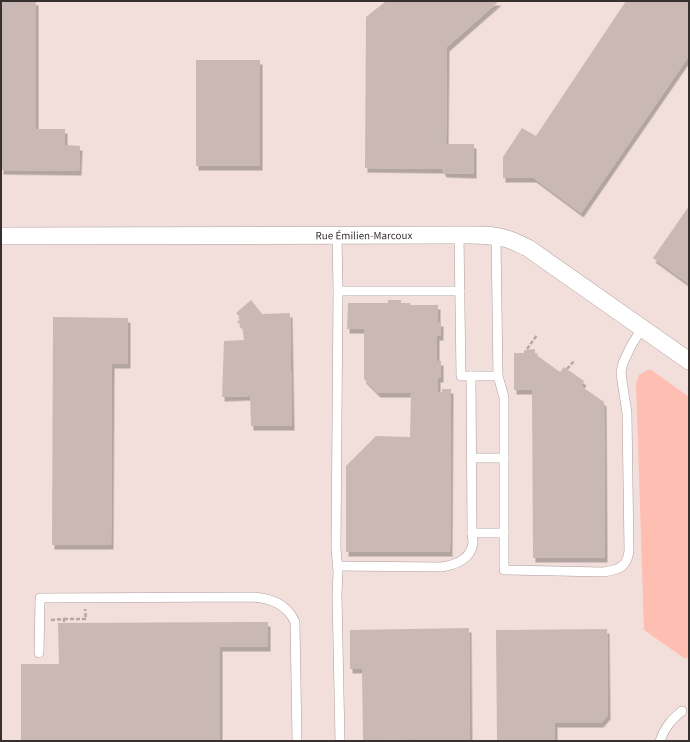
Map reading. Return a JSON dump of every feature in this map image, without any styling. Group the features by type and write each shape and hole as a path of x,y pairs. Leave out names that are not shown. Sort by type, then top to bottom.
{"street":[{"name":"Rue Émilien-Marcoux","path":"1,236 459,235 506,238 528,248 689,360"}],"lane":[{"path":"338,235 336,541 340,741"},
{"path":"459,235 461,376 498,376"},
{"path":"496,237 498,376 504,397 504,570 604,572 614,571 625,564 628,558 629,550 627,413 621,372 631,346 642,328"},
{"path":"338,291 460,291"},
{"path":"337,566 441,566 458,563 469,553 473,542 471,376"},
{"path":"472,458 504,458"},
{"path":"472,532 504,533"},
{"path":"39,652 40,598 252,598 270,600 287,610 295,622 297,741"},
{"path":"660,741 668,723 682,711"}],"path":[{"path":"527,350 537,335"},
{"path":"567,369 574,361"},
{"path":"48,620 86,619"}],"shaded area":[{"path":"650,369 689,397 689,658 684,658 644,630 636,384 639,375"}],"building":[{"path":"1,1 36,1 36,129 65,129 65,145 80,146 79,171 1,170"},
{"path":"386,1 499,1 447,47 446,144 474,144 474,174 444,173 442,169 365,168 366,17"},
{"path":"626,1 689,1 689,56 581,213 534,178 503,178 503,157 522,128 536,136"},
{"path":"196,60 260,60 260,166 196,166"},
{"path":"689,206 689,284 653,258"},
{"path":"251,300 262,314 290,313 292,426 251,426 250,396 222,397 224,341 244,340 242,326 237,322 241,318 236,313"},
{"path":"388,300 401,300 401,303 410,303 410,305 438,305 438,322 441,322 441,336 437,336 437,361 441,361 441,378 438,378 438,392 442,392 442,389 451,389 450,552 346,552 346,466 376,436 410,437 411,393 378,393 364,379 364,329 347,329 348,303 388,303"},
{"path":"53,317 128,318 128,364 112,364 111,545 52,545"},
{"path":"535,349 535,354 560,372 564,367 584,381 581,386 604,402 605,558 533,558 532,390 514,390 514,353 524,353 524,350"},
{"path":"268,622 268,647 220,647 220,741 21,741 21,664 59,664 58,623"},
{"path":"469,628 470,741 412,741 412,739 363,740 362,669 350,669 350,630"},
{"path":"607,629 608,715 601,723 555,723 555,741 497,741 496,630"}]}
